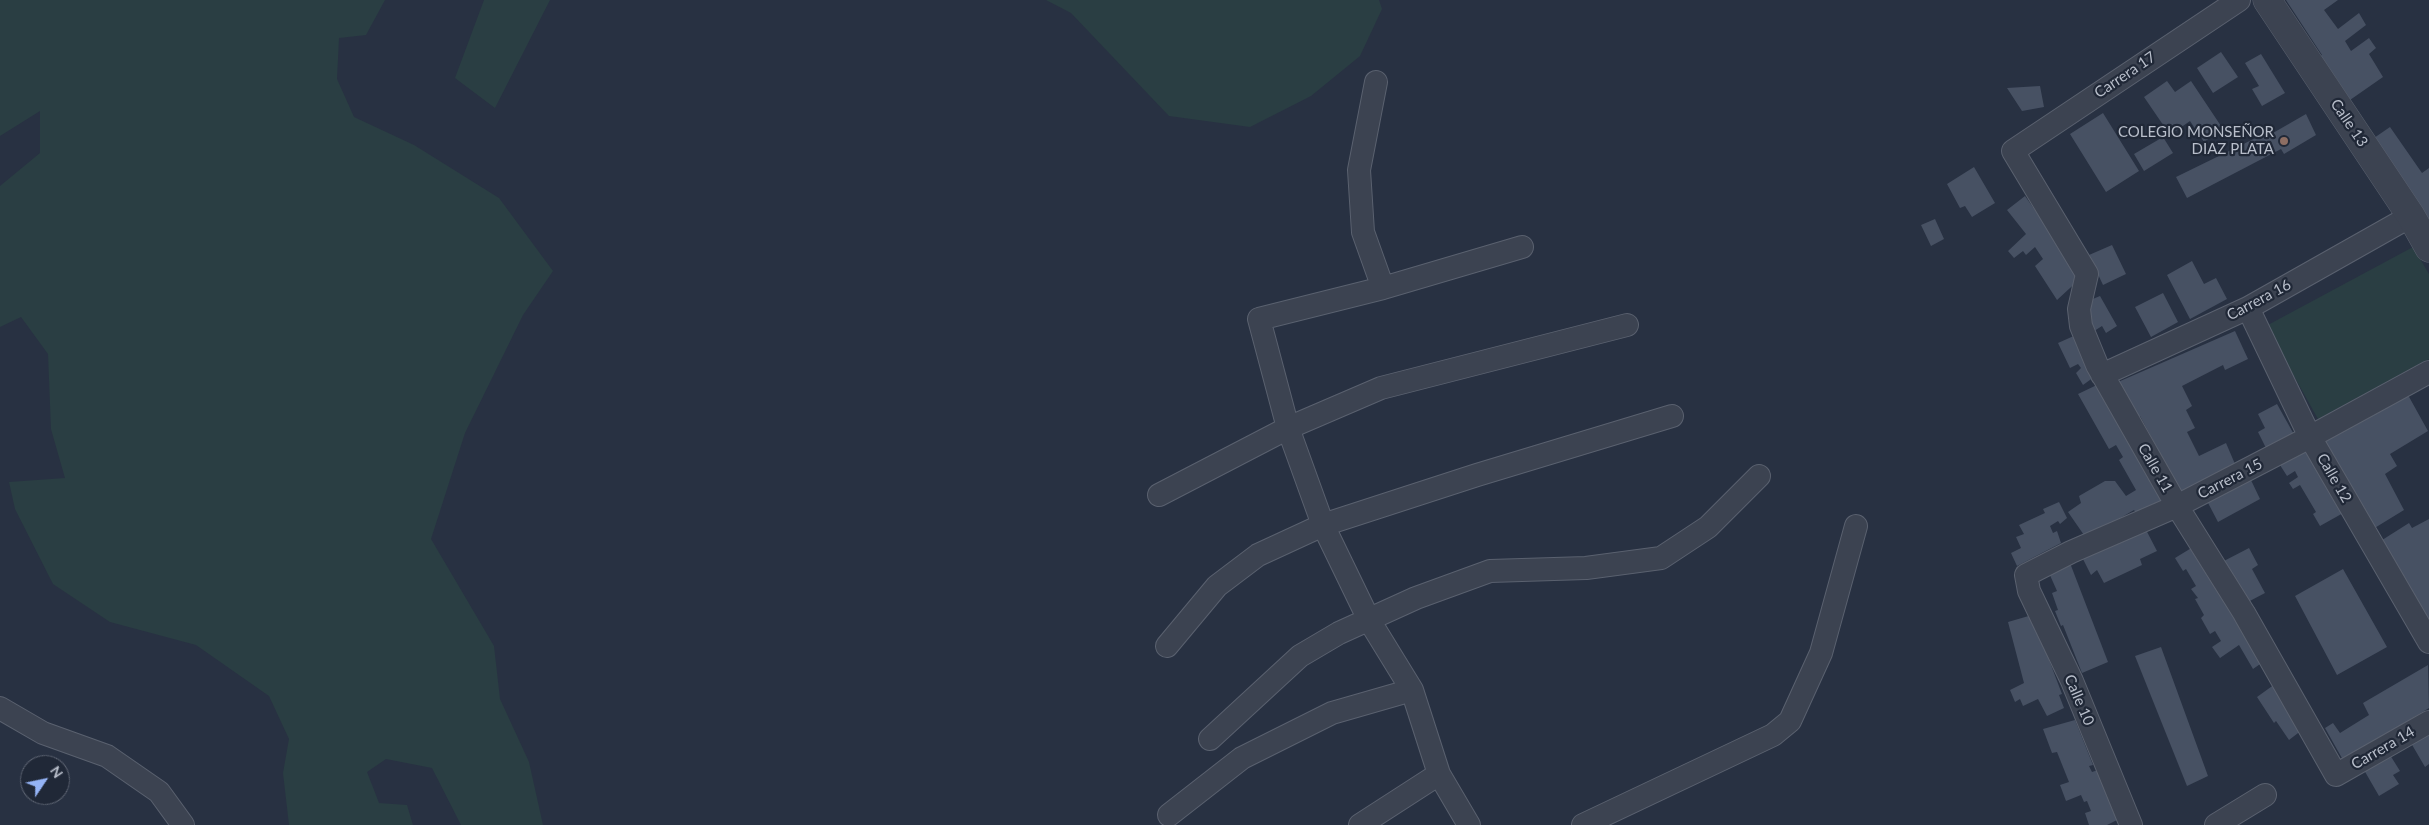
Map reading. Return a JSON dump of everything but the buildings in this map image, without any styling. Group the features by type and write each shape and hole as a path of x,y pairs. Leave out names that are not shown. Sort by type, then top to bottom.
{"street":[{"name":"Carrera 17","path":"2013,151 2239,0"},
{"name":"Calle 13","path":"2267,0 2411,216 2429,248"},
{"path":"1376,82 1358,170 1363,232 1383,288"},
{"name":"Calle 11","path":"2013,151 2087,274 2079,309 2081,326 2102,375 2177,506 2244,613 2336,775"},
{"name":"Carrera 16","path":"2102,375 2248,308 2411,216"},
{"path":"1469,825 1439,774 1412,690 1369,620 1323,525 1288,428 1259,319 1383,288 1522,247"},
{"name":"Calle 12","path":"2248,308 2310,437 2429,642"},
{"path":"1159,496 1288,428 1381,388 1627,325"},
{"name":"Carrera 15","path":"2026,575 2071,552 2177,506 2310,437 2429,372"},
{"path":"1167,646 1217,586 1258,555 1323,525 1477,475 1672,416"},
{"path":"1210,739 1300,656 1338,633 1416,598 1490,571 1586,568 1661,558 1708,527 1759,476"},
{"path":"1583,825 1773,735 1790,721 1821,653 1856,526"},
{"name":"Calle 10","path":"2026,575 2029,591 2072,681 2131,825"},
{"path":"1169,815 1242,758 1332,713 1412,690"},
{"path":"0,708 43,733 107,756 159,792 183,825"},
{"name":"Carrera 14","path":"2336,775 2429,722"},
{"path":"1360,825 1439,774"},
{"path":"2216,825 2265,795"}],"green space":[{"path":"0,0 385,0 366,35 339,38 337,79 354,117 414,145 499,198 553,271 523,315 465,433 431,539 494,646 500,699 529,762 543,825 461,825 432,768 386,759 367,772 379,803 407,805 413,825 289,825 283,773 289,739 269,696 196,645 110,622 53,584 15,509 9,482 65,478 51,429 48,354 21,317 0,327 0,186 40,153 40,111 0,136"},
{"path":"484,0 550,0 495,108 455,78"},
{"path":"1046,0 1379,0 1382,9 1360,56 1311,96 1250,127 1169,116 1071,13"},
{"path":"2413,247 2429,274 2429,359 2318,419 2266,326"}],"place":[{"name":"COLEGIO MONSEÑOR DIAZ PLATA","path":"2284,141"}]}
